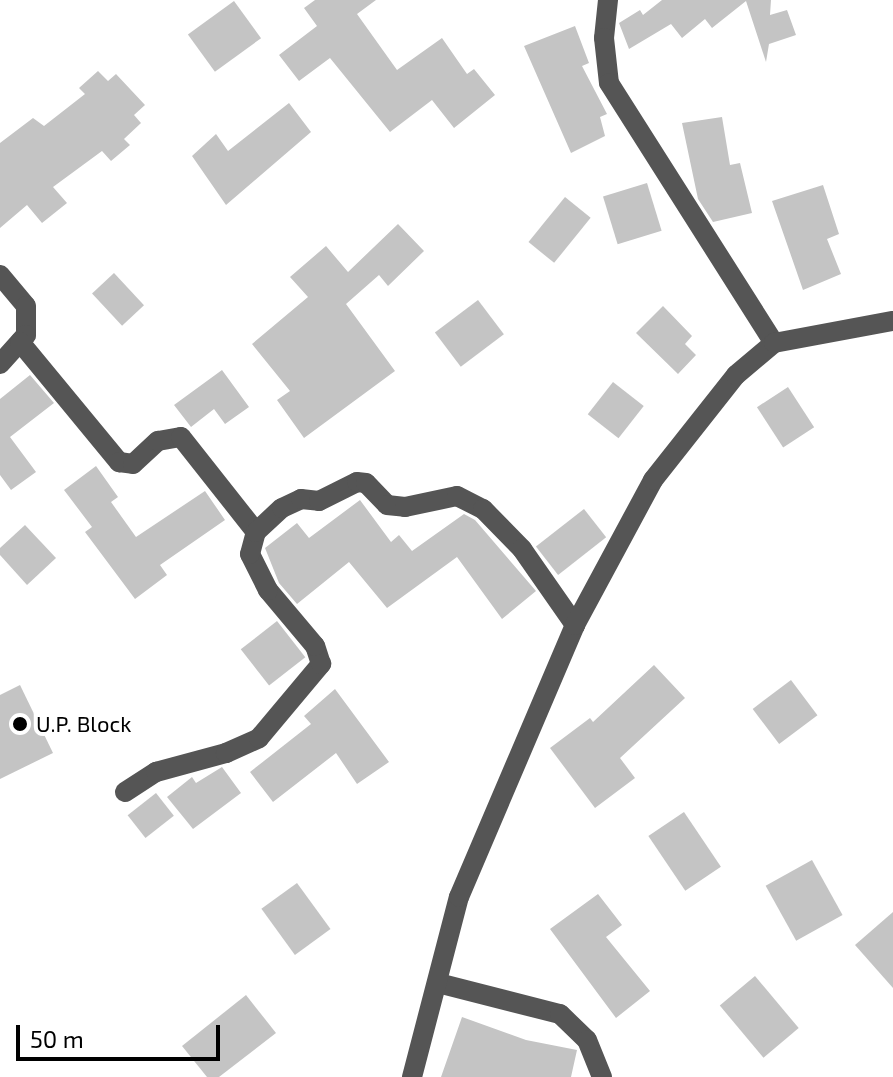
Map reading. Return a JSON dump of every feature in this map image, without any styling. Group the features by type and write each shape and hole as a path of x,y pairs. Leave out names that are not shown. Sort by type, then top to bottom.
{"street":[{"path":"608,0 604,38 609,83 774,343"},
{"path":"0,275 26,306 26,335 0,364"},
{"path":"412,1077 459,897 575,625 653,480 736,375 774,343 893,321"},
{"path":"20,342 119,462 133,464 158,441 181,437 256,532"},
{"path":"125,792 156,772 226,753 259,738 321,664 315,646 254,568 250,554 256,532 282,508 301,499 319,501 357,482 366,483 387,505 405,507 457,496 483,509 522,549 575,625"},
{"path":"438,983 560,1014 587,1040 602,1077"}],"building":[{"path":"315,0 376,0 357,14 397,70 442,38 467,74 474,69 495,95 454,128 432,100 390,132 330,58 299,81 279,55 317,26 304,8"},
{"path":"662,0 771,0 770,15 787,10 796,35 769,44 766,62 746,1 712,28 705,19 682,38 671,24 629,49 619,23 640,10 643,15"},
{"path":"234,1 261,38 215,72 188,35"},
{"path":"575,26 589,63 582,66 607,114 600,117 605,136 571,153 524,46"},
{"path":"98,71 108,81 116,74 145,105 134,115 141,123 124,139 130,145 111,161 102,151 53,187 67,203 42,223 27,205 0,228 0,143 33,118 44,126 85,94 79,88"},
{"path":"289,103 311,132 226,205 192,156 216,134 228,151"},
{"path":"722,117 730,165 740,163 752,213 713,222 698,199 682,123"},
{"path":"647,183 662,231 618,244 603,196"},
{"path":"823,185 839,234 827,239 841,274 803,290 772,201"},
{"path":"565,197 591,218 554,263 528,242"},
{"path":"398,224 424,251 388,286 379,275 346,304 395,371 304,438 277,400 290,391 252,344 308,297 290,277 326,246 348,272"},
{"path":"114,273 144,305 122,326 92,293"},
{"path":"478,300 504,334 461,367 435,332"},
{"path":"663,306 692,336 685,344 696,355 678,374 636,333"},
{"path":"222,370 249,407 225,424 214,409 191,427 174,405"},
{"path":"30,375 54,403 10,437 36,472 11,490 0,475 0,399"},
{"path":"613,382 644,406 618,438 588,414"},
{"path":"788,387 814,427 783,447 757,407"},
{"path":"96,466 118,497 111,502 136,537 205,491 225,520 160,565 167,575 135,599 85,532 92,527 64,490"},
{"path":"360,500 391,542 399,535 412,551 464,514 475,520 536,591 502,619 457,557 387,608 349,562 297,604 279,583 265,548 297,523 309,538"},
{"path":"584,509 606,537 558,575 536,547"},
{"path":"25,525 56,558 27,585 0,555 0,548"},
{"path":"277,621 305,657 269,686 241,649"},
{"path":"654,665 685,698 620,758 635,778 595,808 550,748 590,718 593,722"},
{"path":"791,680 817,715 779,744 753,709"},
{"name":"U.P. Block","path":"20,685 53,753 0,779 0,695"},
{"path":"335,689 389,762 357,784 336,753 273,802 250,772 311,724 304,716"},
{"path":"222,767 241,793 193,829 167,797 192,777 196,783"},
{"path":"156,793 174,816 145,838 128,815"},
{"path":"684,812 721,867 685,891 648,836"},
{"path":"812,860 843,915 796,941 766,886"},
{"path":"297,883 331,929 295,955 261,909"},
{"path":"598,894 622,925 606,937 650,991 616,1018 550,929"},
{"path":"893,912 893,988 855,945"},
{"path":"755,976 799,1028 763,1058 720,1006"},
{"path":"246,995 276,1033 219,1077 207,1077 182,1046"},
{"path":"462,1017 526,1040 577,1050 571,1077 441,1077"}],"place":[{"name":"U.P. Block","path":"20,724"}]}
